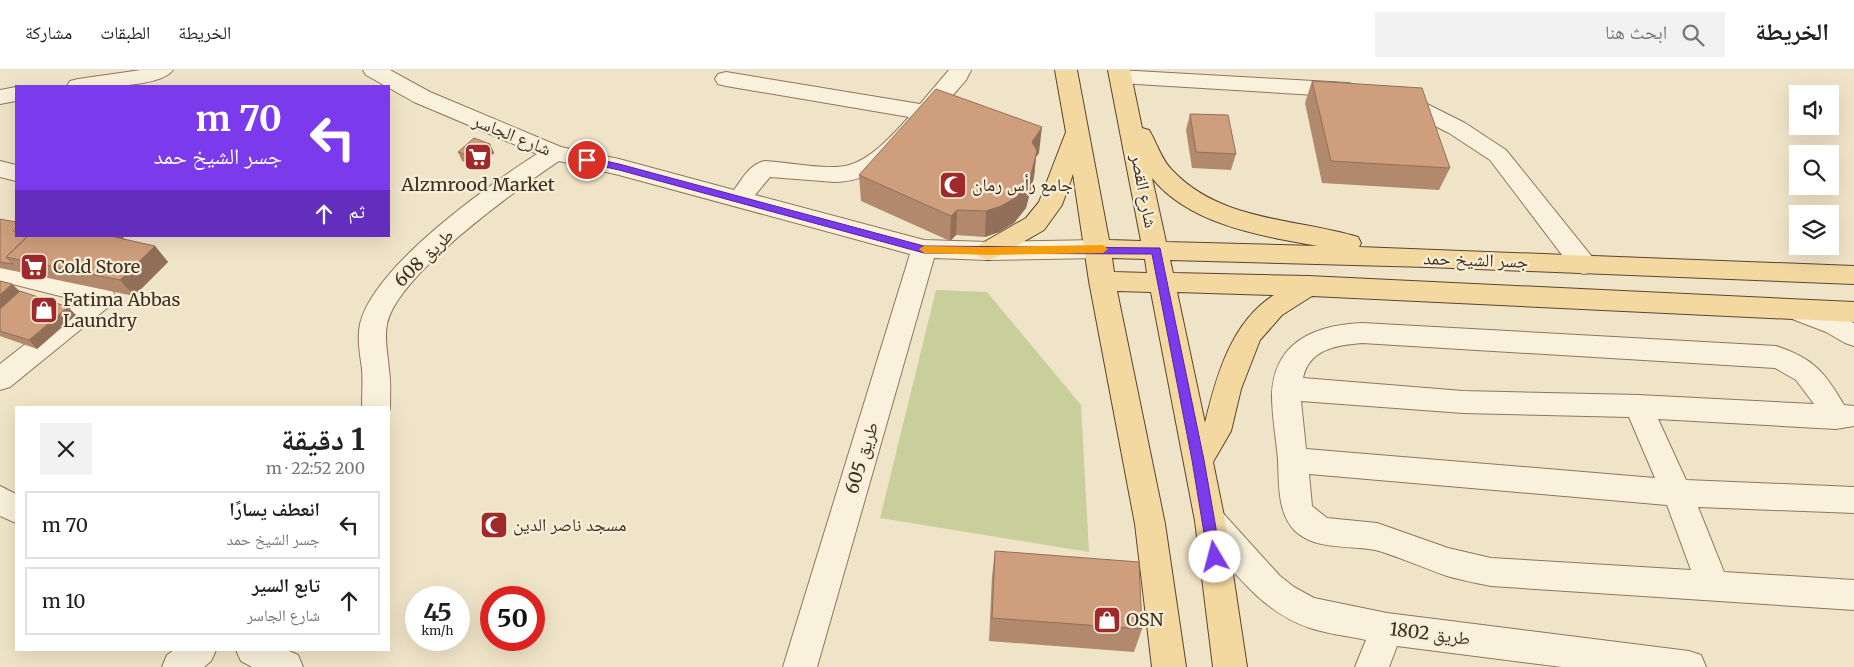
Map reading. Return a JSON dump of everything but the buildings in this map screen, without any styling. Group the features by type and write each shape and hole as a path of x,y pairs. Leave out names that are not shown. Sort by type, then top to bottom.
{"main road":[{"path":"1066,70 1076,134 1099,249 1102,281 1150,524 1169,667"},
{"name":"شارع القصر","path":"1119,73 1210,521 1230,667"},
{"path":"1128,113 1164,176 1196,202 1246,222 1427,258"},
{"path":"988,251 1035,224 1050,205 1076,134"},
{"name":"جسر الشيخ حمد","path":"1099,249 1427,258 1854,275"},
{"name":"جسر الشيخ حمد","path":"1102,281 1162,284 1308,286 1854,312"},
{"path":"1198,460 1217,431 1227,390 1239,356 1250,334 1273,308 1308,286"}],"street":[{"path":"86,85 138,78 162,70"},
{"name":"شارع الجاسر","path":"374,70 422,97 555,153 619,167 924,249 988,251 1099,249"},
{"path":"739,200 756,176 764,169 847,175 876,162 958,75 960,70"},
{"path":"1119,73 1354,90 1411,105 1457,128 1498,155 1584,265"},
{"path":"726,79 924,112"},
{"path":"0,97 15,94"},
{"name":"طريق 608","path":"376,406 376,377 372,338 375,317 386,296 417,260 472,213 527,171 555,153"},
{"path":"0,169 15,173"},
{"name":"طريق 605","path":"800,667 924,249"},
{"path":"0,272 103,297 0,379"},
{"path":"1796,310 1835,324 1854,336"},
{"path":"1845,417 1807,373 1790,361 1776,357 1392,335 1343,334 1325,338 1310,345 1299,355 1291,368 1287,388 1296,502 1299,512 1306,521 1316,528 1327,532 1377,537 1448,562 1491,572 1854,595"},
{"path":"1287,388 1343,394 1463,402 1638,406 1845,417"},
{"path":"1638,406 1677,493 1714,586"},
{"path":"1292,460 1677,493 1854,500"},
{"path":"0,499 15,509"},
{"name":"طريق 1802","path":"1210,521 1277,594 1298,609 1387,629 1689,667"},
{"path":"1372,667 1387,629"},
{"path":"179,667 198,651"},
{"path":"255,651 286,667"}],"green space":[{"path":"936,290 987,292 1081,405 1089,552 880,518"}],"slow traffic":[{"path":"924,249 988,251 1103,249"}],"place":[{"name":"Alzmrood Market","path":"478,157"},
{"name":"جامع رأس رمان","path":"953,185"},
{"name":"Cold Store","path":"34,267"},
{"name":"Fatima Abbas Laundry","path":"44,310"},
{"name":"مسجد ناصر الدين","path":"494,525"},
{"name":"OSN","path":"1107,620"}],"route":[{"path":"587,160 924,249 988,251 1156,250 1210,521 1215,557"}]}
